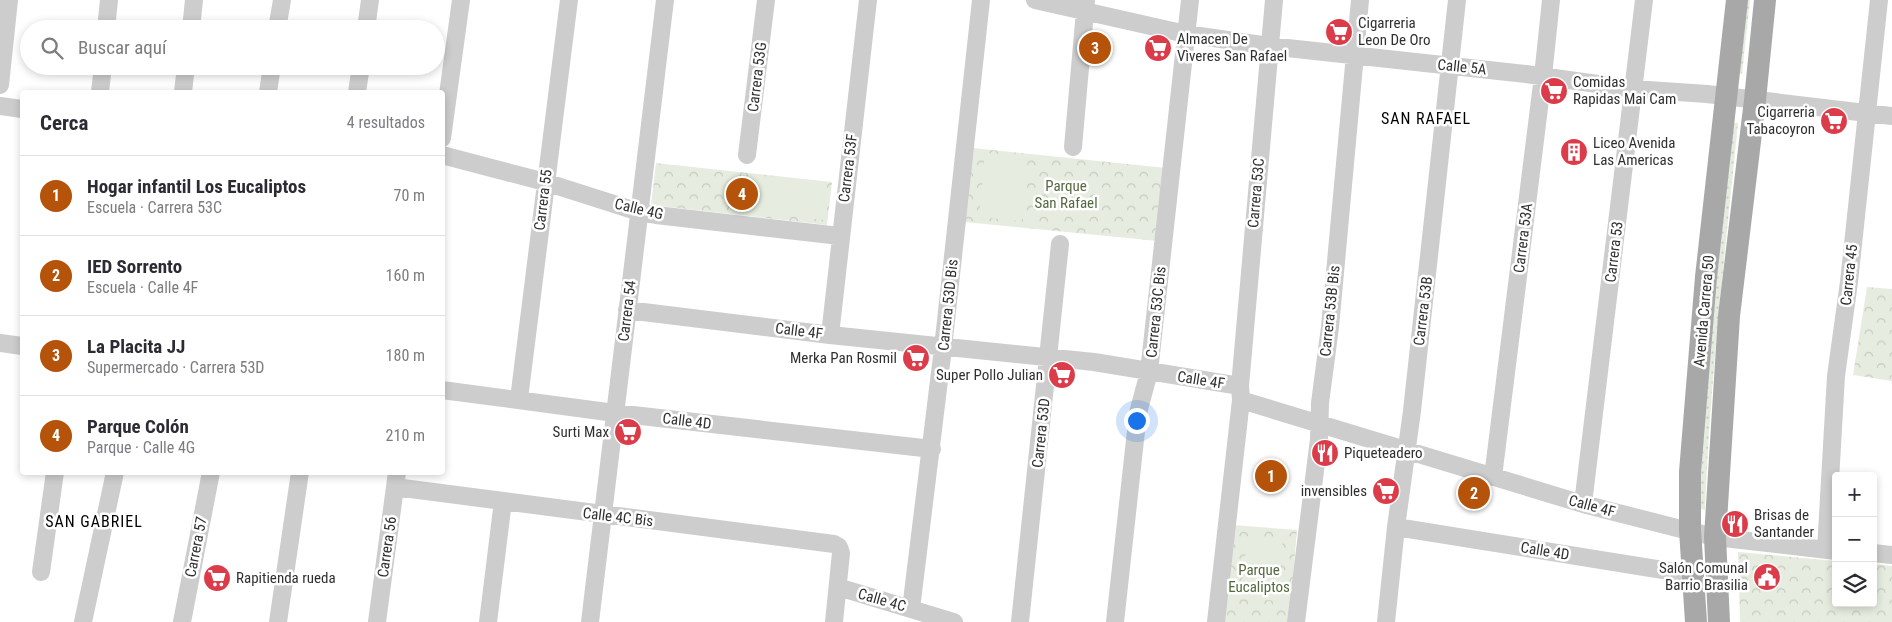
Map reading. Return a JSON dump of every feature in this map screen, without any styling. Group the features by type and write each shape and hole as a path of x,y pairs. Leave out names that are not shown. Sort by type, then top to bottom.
{"main road":[{"name":"Avenida Carrera 50","path":"1696,622 1690,530 1690,472 1706,277 1737,0"},
{"name":"Avenida Carrera 50","path":"1719,622 1714,537 1729,316 1765,0"}],"street":[{"path":"0,85 9,0"},
{"path":"107,20 109,0"},
{"path":"192,20 194,0"},
{"path":"279,20 282,0"},
{"path":"367,20 370,0"},
{"path":"445,116 461,0"},
{"name":"Carrera 55","path":"519,399 569,0"},
{"name":"Carrera 54","path":"590,622 665,0"},
{"name":"Carrera 53G","path":"747,155 766,0"},
{"name":"Carrera 53F","path":"830,335 868,0"},
{"name":"Carrera 53D Bis","path":"911,609 932,449 981,0"},
{"name":"Calle 5A","path":"1035,0 1086,5 1186,34 1269,46 1451,65 1633,89 1727,96 1892,116"},
{"name":"Carrera 53C Bis","path":"1115,622 1138,413 1150,372 1190,0"},
{"name":"Carrera 53C","path":"1216,622 1240,393 1274,0"},
{"name":"Carrera 53B Bis","path":"1296,622 1319,424 1353,56 1360,0"},
{"name":"Carrera 53B","path":"1386,622 1457,0"},
{"name":"Carrera 53A","path":"1493,477 1551,0"},
{"name":"Carrera 53","path":"1583,504 1644,0"},
{"name":"Carrera 45","path":"1831,550 1836,376 1843,330 1879,0"},
{"path":"1073,147 1086,5"},
{"path":"100,90 102,75"},
{"path":"183,90 185,75"},
{"path":"268,90 271,75"},
{"path":"357,90 360,75"},
{"path":"0,106 20,108"},
{"name":"Calle 4G","path":"445,156 545,182 639,212 840,236"},
{"name":"Carrera 53D","path":"1020,622 1060,244"},
{"name":"Calle 4F","path":"627,310 943,348 1124,366 1240,393 1319,424 1583,504 1714,537 1831,550"},
{"path":"0,343 20,346"},
{"name":"Calle 4D","path":"445,390 615,413 932,449"},
{"path":"41,572 55,475"},
{"path":"83,622 114,475"},
{"name":"Carrera 57","path":"182,622 210,475"},
{"path":"278,622 300,475"},
{"name":"Calle 4C Bis","path":"396,480 503,501 834,544 839,547 841,553 838,588"},
{"name":"Carrera 56","path":"377,622 396,480"},
{"path":"488,622 503,501"},
{"name":"Calle 4D","path":"1396,527 1694,575"},
{"path":"1877,554 1892,555"},
{"path":"834,622 838,588"},
{"name":"Calle 4C","path":"838,588 954,622"}],"green space":[{"path":"1741,0 1750,0 1742,74 1734,73"},
{"path":"1730,122 1738,123 1714,365 1705,510 1695,507"},
{"name":"Parque San Rafael","path":"973,148 1166,168 1158,241 965,222"},
{"path":"985,153 1028,157 1022,221 979,217"},
{"path":"656,163 832,182 827,225 651,205"},
{"path":"756,176 827,185 823,220 751,211"},
{"path":"1867,287 1892,289 1892,381 1853,375"},
{"name":"Parque Eucaliptos","path":"1232,525 1297,530 1289,622 1221,622"},
{"path":"1247,536 1283,538 1278,601 1241,598"},
{"path":"1738,552 1832,561 1832,607 1877,607 1877,564 1892,566 1892,622 1740,622"}],"place":[{"name":"Cigarreria Leon De Oro","path":"1339,32"},
{"name":"La Placita JJ","path":"1095,48"},
{"name":"Almacen De Vìveres San Rafael","path":"1158,48"},
{"name":"Comidas Rapidas Mai Cam","path":"1554,91"},
{"name":"Cigarreria Tabacoyron","path":"1834,121"},
{"name":"Liceo Avenida Las Americas","path":"1574,152"},
{"name":"Parque Colón","path":"742,194"},
{"name":"Merka Pan Rosmil","path":"916,358"},
{"name":"Super Pollo Julian","path":"1062,375"},
{"name":"Surti Max","path":"628,432"},
{"name":"Piqueteadero","path":"1325,453"},
{"name":"Hogar infantil Los Eucaliptos","path":"1271,476"},
{"name":"invensibles","path":"1386,491"},
{"name":"IED Sorrento","path":"1474,493"},
{"name":"Brisas de Santander","path":"1735,524"},
{"name":"Salón Comunal Barrio Brasilia","path":"1767,577"},
{"name":"Rapitienda rueda","path":"217,578"}],"district":[{"name":"SAN RAFAEL","path":"1426,118"},
{"name":"SAN GABRIEL","path":"94,521"}]}
